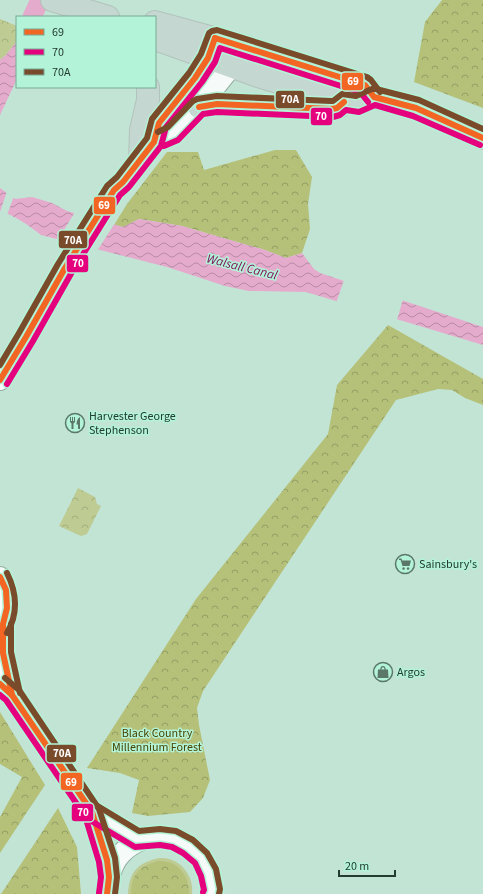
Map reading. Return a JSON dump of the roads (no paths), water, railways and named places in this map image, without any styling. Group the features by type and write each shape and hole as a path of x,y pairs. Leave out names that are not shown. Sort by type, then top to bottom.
{"highway":[{"path":"52,0 105,16"},
{"path":"156,22 239,45 365,85 374,97"},
{"path":"156,39 258,76 344,102 357,104 374,97 416,108 483,138"},
{"path":"140,161 141,130 148,100 148,88"},
{"path":"199,107 217,104 332,109 337,108 344,102"}],"street":[{"path":"0,380 65,268 114,190 123,182 154,142 159,123 191,83 208,58 215,38"},
{"path":"154,142 173,134 199,107 232,66 239,45"},
{"path":"0,577 6,590 7,608 2,627 6,689 87,804 102,842 107,860 108,885"},
{"path":"87,804 121,830 137,839 153,838"},
{"path":"108,885 112,867 120,854 132,845 146,839 160,837 175,840 188,846 201,858 209,873 212,890 211,894"}],"water":[{"path":"16,42 16,81 0,115 0,60"},
{"name":"Walsall Canal","path":"0,188 15,199 32,197 52,203 67,211 123,227 139,219 182,226 265,250 286,258 302,253 314,269 320,273 483,327 483,345 306,292 249,291 225,286 167,267 41,235 17,218 0,211"}],"waterway":[{"path":"32,16 40,0"}],"place":[{"name":"Harvester George Stephenson","path":"75,423"},
{"name":"Sainsbury's","path":"405,564"},
{"name":"Argos","path":"383,672"}],"park label":[{"name":"Black Country Millennium Forest","path":"157,740"}]}
